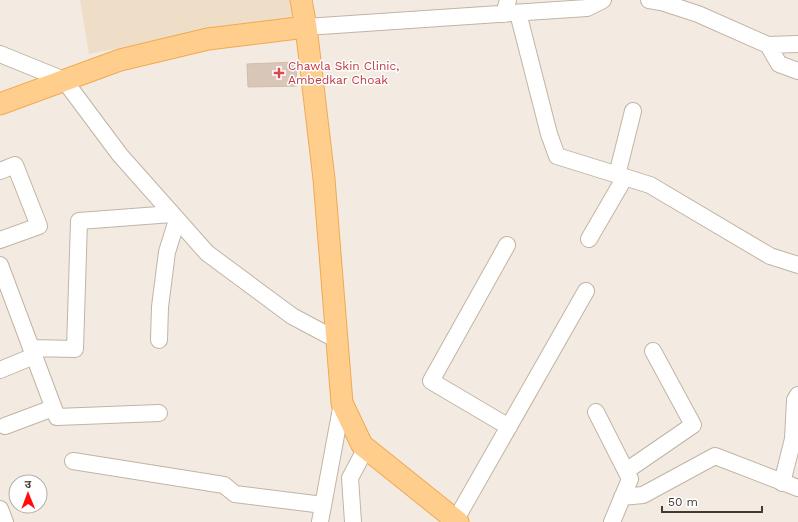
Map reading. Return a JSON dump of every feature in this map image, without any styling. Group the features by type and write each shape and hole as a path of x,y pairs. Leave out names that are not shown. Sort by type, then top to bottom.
{"main road":[{"path":"301,0 306,27 324,179 342,403 362,445 456,521"},
{"path":"0,104 120,60 208,39 306,27"}],"street":[{"path":"306,27 510,9 588,8 603,0"},
{"path":"657,0 698,14 768,45 798,44"},
{"path":"510,9 549,134 558,156 650,185 770,256 798,265"},
{"path":"768,45 779,64 798,71"},
{"path":"0,54 64,80 120,155 207,253 292,316 336,340"},
{"path":"589,239 621,176 633,111"},
{"path":"0,171 15,165 39,226 0,240"},
{"path":"159,340 160,307 167,252 175,217"},
{"path":"0,370 33,352 75,349 78,221 175,217"},
{"path":"507,245 431,381 509,427"},
{"path":"0,265 57,417 159,413"},
{"path":"456,521 586,291"},
{"path":"626,471 693,425 653,351"},
{"path":"782,483 793,439 795,400 798,395"},
{"path":"320,522 342,403"},
{"path":"5,426 53,408"},
{"path":"596,412 630,479 612,522"},
{"path":"353,522 350,478 366,448"},
{"path":"622,497 643,495 715,456 798,488"},
{"path":"73,462 224,485 235,494 323,505"},
{"path":"0,509 5,522"}],"shaded area":[{"path":"80,0 291,0 295,17 202,31 89,54"}],"building":[{"path":"296,62 297,86 248,87 247,64"}],"place":[{"name":"Chawla Skin Clinic, Ambedkar Choak","path":"279,73"}]}
